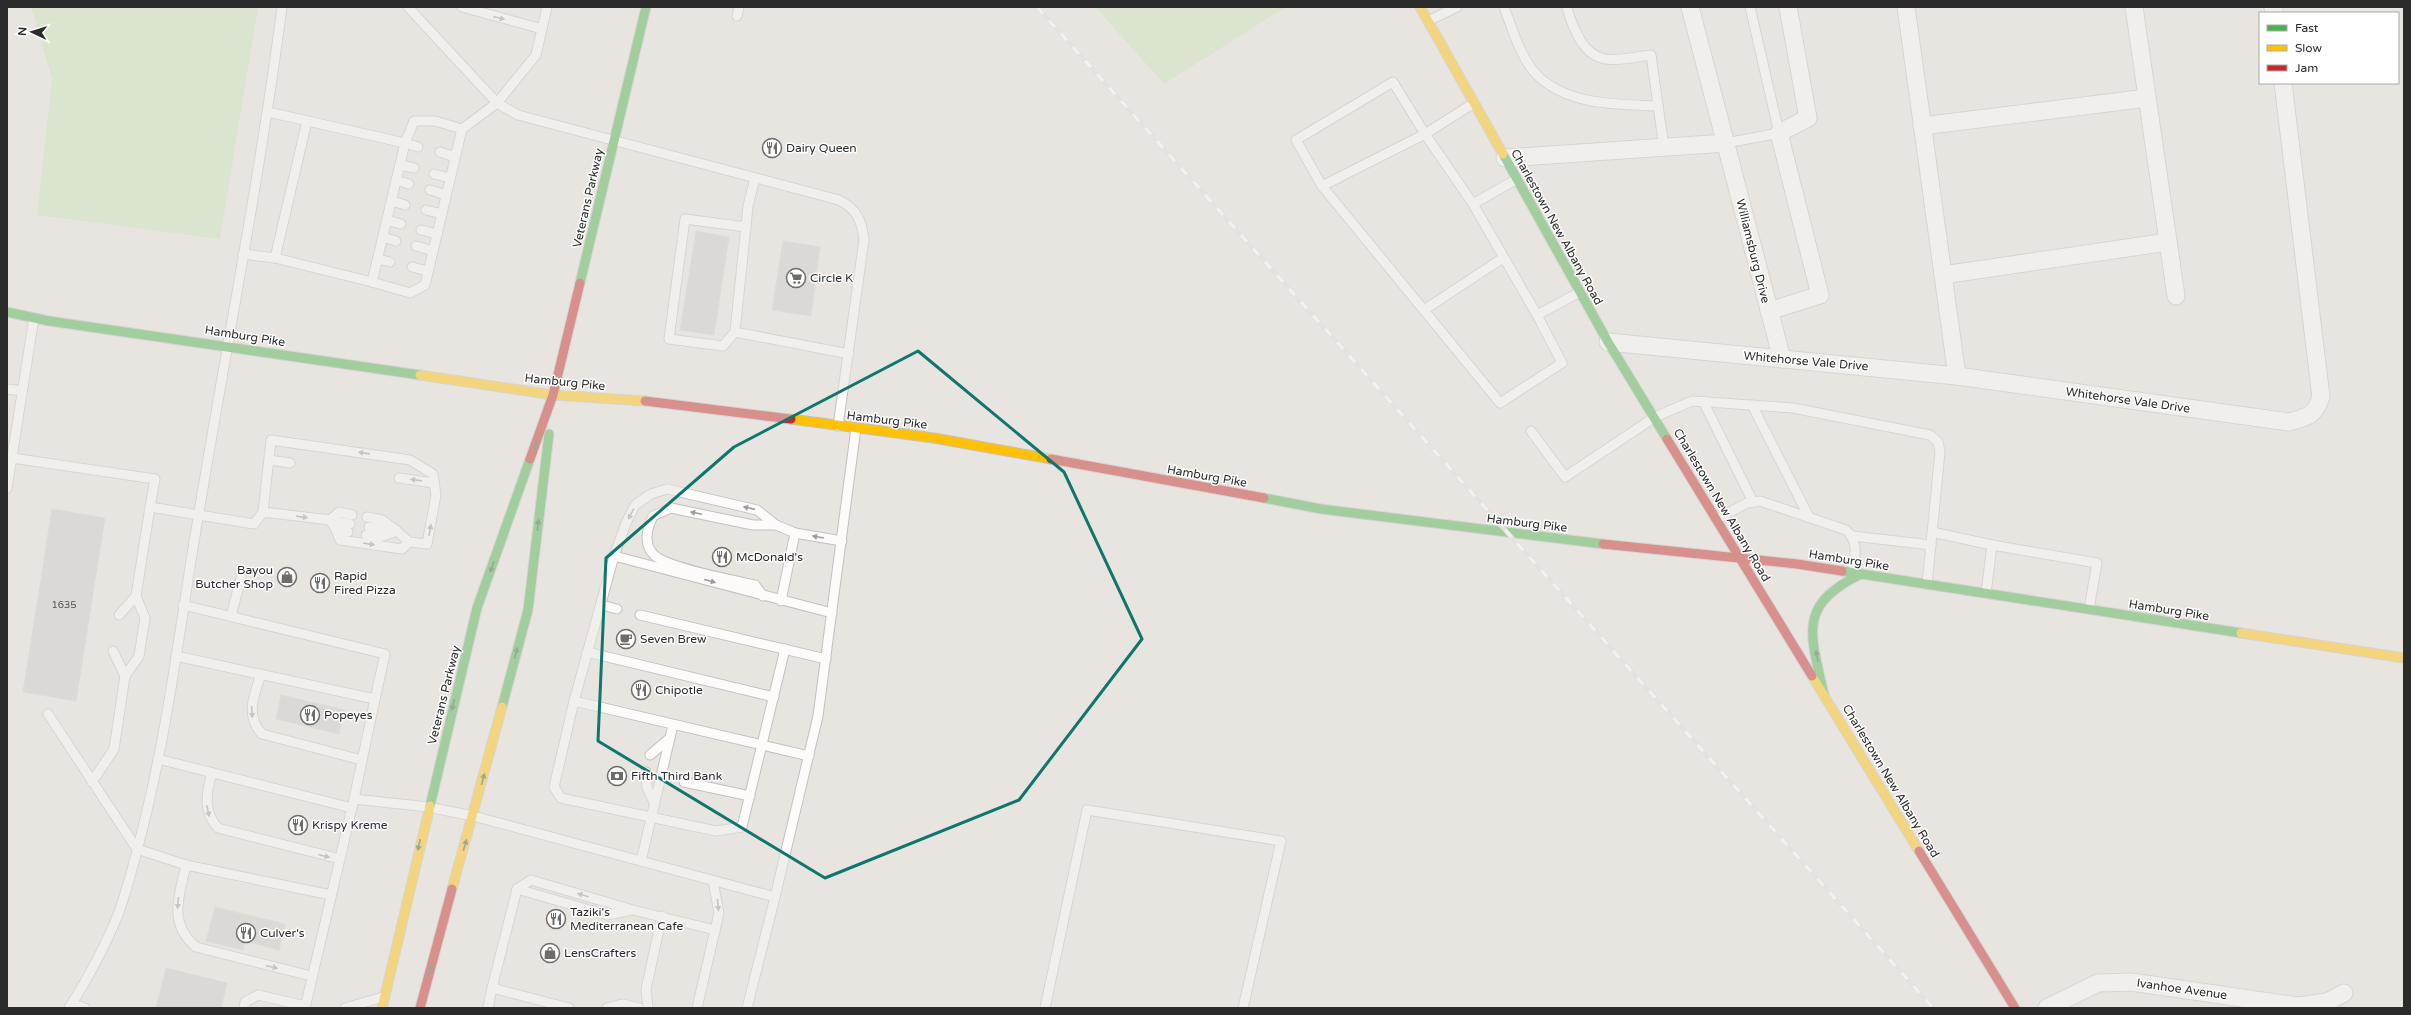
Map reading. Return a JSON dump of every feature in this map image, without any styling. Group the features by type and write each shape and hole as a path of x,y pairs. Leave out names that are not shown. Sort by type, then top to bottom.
{"main road":[{"name":"Veterans Parkway","path":"420,1008 528,610 554,395 613,140 646,7"},
{"name":"Charlestown New Albany Road","path":"1420,7 1608,342 2015,1008"},
{"name":"Hamburg Pike","path":"7,312 34,318 554,395 675,403 934,438 1321,509 1742,560 1797,564 2404,658"},
{"name":"Veterans Parkway","path":"382,1008 428,808 477,608 554,395"},
{"path":"1824,694 1812,629 1813,614 1831,591 1857,574"}],"street":[{"name":"Williamsburg Drive","path":"1690,7 1782,359"},
{"path":"1769,311 1820,295 1779,133 1808,118 1788,7"},
{"path":"1906,7 1957,376"},
{"path":"2134,7 2176,296"},
{"name":"Whitehorse Vale Drive","path":"1608,342 1957,376 2289,422 2305,418 2317,410 2321,398 2283,84"},
{"path":"1922,126 2147,98"},
{"path":"1505,158 1726,143"},
{"path":"1943,275 2168,242"},
{"name":"Ivanhoe Avenue","path":"2047,1008 2098,982 2131,982 2298,1006 2327,1002 2344,993"}],"lane":[{"path":"85,1008 71,1006 94,965 119,912 137,849 158,759 198,515 229,346 243,254 268,112 282,7"},
{"path":"408,7 497,103 518,115 839,200 852,208 860,219 864,240 838,426"},
{"path":"462,7 542,29"},
{"path":"243,254 275,258 410,293 424,285 462,129 497,103 536,55 547,7"},
{"path":"737,16 739,7"},
{"path":"1428,21 1457,7"},
{"path":"1504,7 1521,52 1538,77 1577,98 1605,103 1658,106"},
{"path":"1567,7 1569,19 1583,46 1596,58 1613,60 1651,55 1664,148"},
{"path":"1726,143 1779,133 1750,7"},
{"path":"1393,82 1424,134 1473,204 1562,363 1500,403 1322,186 1296,140 1393,82"},
{"path":"1322,186 1424,134 1474,103"},
{"path":"268,112 418,146"},
{"path":"275,258 307,121"},
{"path":"372,282 405,143 414,121 435,121 462,129"},
{"path":"440,152 455,157"},
{"path":"400,165 414,168"},
{"path":"434,174 450,178"},
{"path":"746,226 685,218 669,339 723,346 735,332 746,226 755,178"},
{"path":"1473,204 1517,179"},
{"path":"396,180 409,184"},
{"path":"430,190 446,196"},
{"path":"392,201 406,205"},
{"path":"426,210 442,214"},
{"path":"387,220 401,224"},
{"path":"421,230 437,234"},
{"path":"383,237 396,241"},
{"path":"416,246 433,251"},
{"path":"1424,310 1503,258"},
{"path":"378,259 390,262"},
{"path":"412,267 428,271"},
{"path":"1536,316 1580,292"},
{"path":"7,488 34,318"},
{"path":"735,332 849,354"},
{"path":"7,389 22,391"},
{"path":"1531,431 1565,477 1655,417 1692,400 1793,408 1930,435 1938,442 1940,452 1927,584"},
{"path":"1703,401 1753,502"},
{"path":"1752,405 1809,517"},
{"path":"747,1008 818,716 856,428"},
{"path":"150,507 254,524 263,512 271,440 410,460 433,474 436,495 427,544 409,542 382,520 367,517"},
{"path":"12,458 155,479 136,596 145,618 139,656 125,676 114,749 92,782"},
{"path":"269,460 290,463"},
{"path":"399,478 434,483"},
{"path":"785,650 742,827 716,831 561,798 554,786 574,701 614,556 626,523 636,505 651,494 667,489 757,510 776,525 795,533 842,541"},
{"path":"1717,520 1747,503 1760,501 1780,506 1846,530 1853,536 1856,545 1857,574"},
{"path":"763,596 755,585 668,563 654,555 647,543 647,528 653,516 671,508 753,525 776,525"},
{"path":"263,512 330,520 350,524 336,530"},
{"path":"330,520 340,540 402,549 409,542"},
{"path":"368,531 380,537 397,531"},
{"path":"1932,532 1992,545 2097,563 2089,609"},
{"path":"781,600 795,533"},
{"path":"1853,536 1931,545"},
{"path":"1986,594 1992,545"},
{"path":"614,556 763,596 832,612"},
{"path":"231,616 242,574"},
{"path":"119,615 136,596"},
{"path":"183,605 385,654 353,803 311,976 305,1007 258,995 246,1002 244,1008"},
{"path":"601,606 617,609"},
{"path":"640,615 826,659"},
{"path":"113,651 125,676"},
{"path":"588,652 774,697"},
{"path":"176,656 375,699"},
{"path":"261,674 252,708 255,725 262,734 362,760"},
{"path":"574,701 809,756"},
{"path":"48,714 137,849 186,865 331,895"},
{"path":"641,861 673,725"},
{"path":"650,755 670,738"},
{"path":"158,759 212,773 353,803 428,808 473,816 775,897"},
{"path":"646,772 647,788 655,804"},
{"path":"212,773 208,786 207,808 212,822 218,828 340,859"},
{"path":"684,782 750,796"},
{"path":"1046,1008 1087,810 1281,841 1243,1008"},
{"path":"186,865 177,903 184,938 196,947 311,976"},
{"path":"488,1008 517,889 530,880 633,910 715,930"},
{"path":"697,1008 719,913 712,881"},
{"path":"648,1008 646,989 662,916"},
{"path":"492,988 569,1008"},
{"path":"345,1008 384,997"},
{"path":"606,1008 622,1004 640,1008"}],"highlighted area":[{"path":"918,351 1064,472 1142,639 1019,800 825,878 598,741 606,558 734,447"}],"green space":[{"path":"31,7 258,7 220,239 37,215 52,78"},
{"path":"1095,7 1286,7 1164,84"}],"building":[{"path":"696,231 729,237 714,335 680,330"},
{"name":"Circle K","path":"783,241 820,247 811,316 772,310"},
{"path":"52,509 105,518 76,701 23,692"},
{"name":"Popeyes","path":"281,695 345,710 339,734 276,719"},
{"name":"Culver's","path":"215,907 285,924 279,950 245,941 243,950 206,941"},
{"path":"166,968 227,983 221,1008 156,1008"}],"railway":[{"path":"1037,7 1933,1008"}],"traffic: fast":[{"path":"580,283 646,7"},
{"path":"1503,154 1608,342 1667,439"},
{"path":"7,312 49,321 420,375"},
{"path":"502,707 528,610 549,434"},
{"path":"430,806 477,608 530,459"},
{"path":"1264,498 1321,509 1603,544"},
{"path":"1842,571 2241,633"},
{"path":"1824,695 1815,655 1813,638 1813,624 1817,610 1826,598 1840,586 1861,574"}],"traffic: slow":[{"path":"1420,7 1503,154"},
{"path":"420,375 553,395 645,401"},
{"path":"791,419 934,438 1051,459"},
{"path":"2241,633 2404,658"},
{"path":"1812,676 1919,851"},
{"path":"452,889 502,707"},
{"path":"382,1008 430,806"}],"traffic: jam":[{"path":"530,459 553,395 580,283"},
{"path":"645,401 791,419"},
{"path":"1667,439 1812,676"},
{"path":"1051,459 1264,498"},
{"path":"1603,544 1797,564 1842,571"},
{"path":"1919,851 2015,1008"},
{"path":"420,1008 452,889"}],"place":[{"name":"Dairy Queen","path":"772,148"},
{"name":"Circle K","path":"796,278"},
{"name":"McDonald's","path":"722,557"},
{"name":"Bayou Butcher Shop","path":"287,577"},
{"name":"Rapid Fired Pizza","path":"320,583"},
{"name":"Seven Brew","path":"626,639"},
{"name":"Chipotle","path":"641,690"},
{"name":"Popeyes","path":"310,715"},
{"name":"Fifth Third Bank","path":"617,776"},
{"name":"Krispy Kreme","path":"298,825"},
{"name":"Taziki's Mediterranean Cafe","path":"556,919"},
{"name":"Culver's","path":"246,933"},
{"name":"LensCrafters","path":"550,953"}]}
